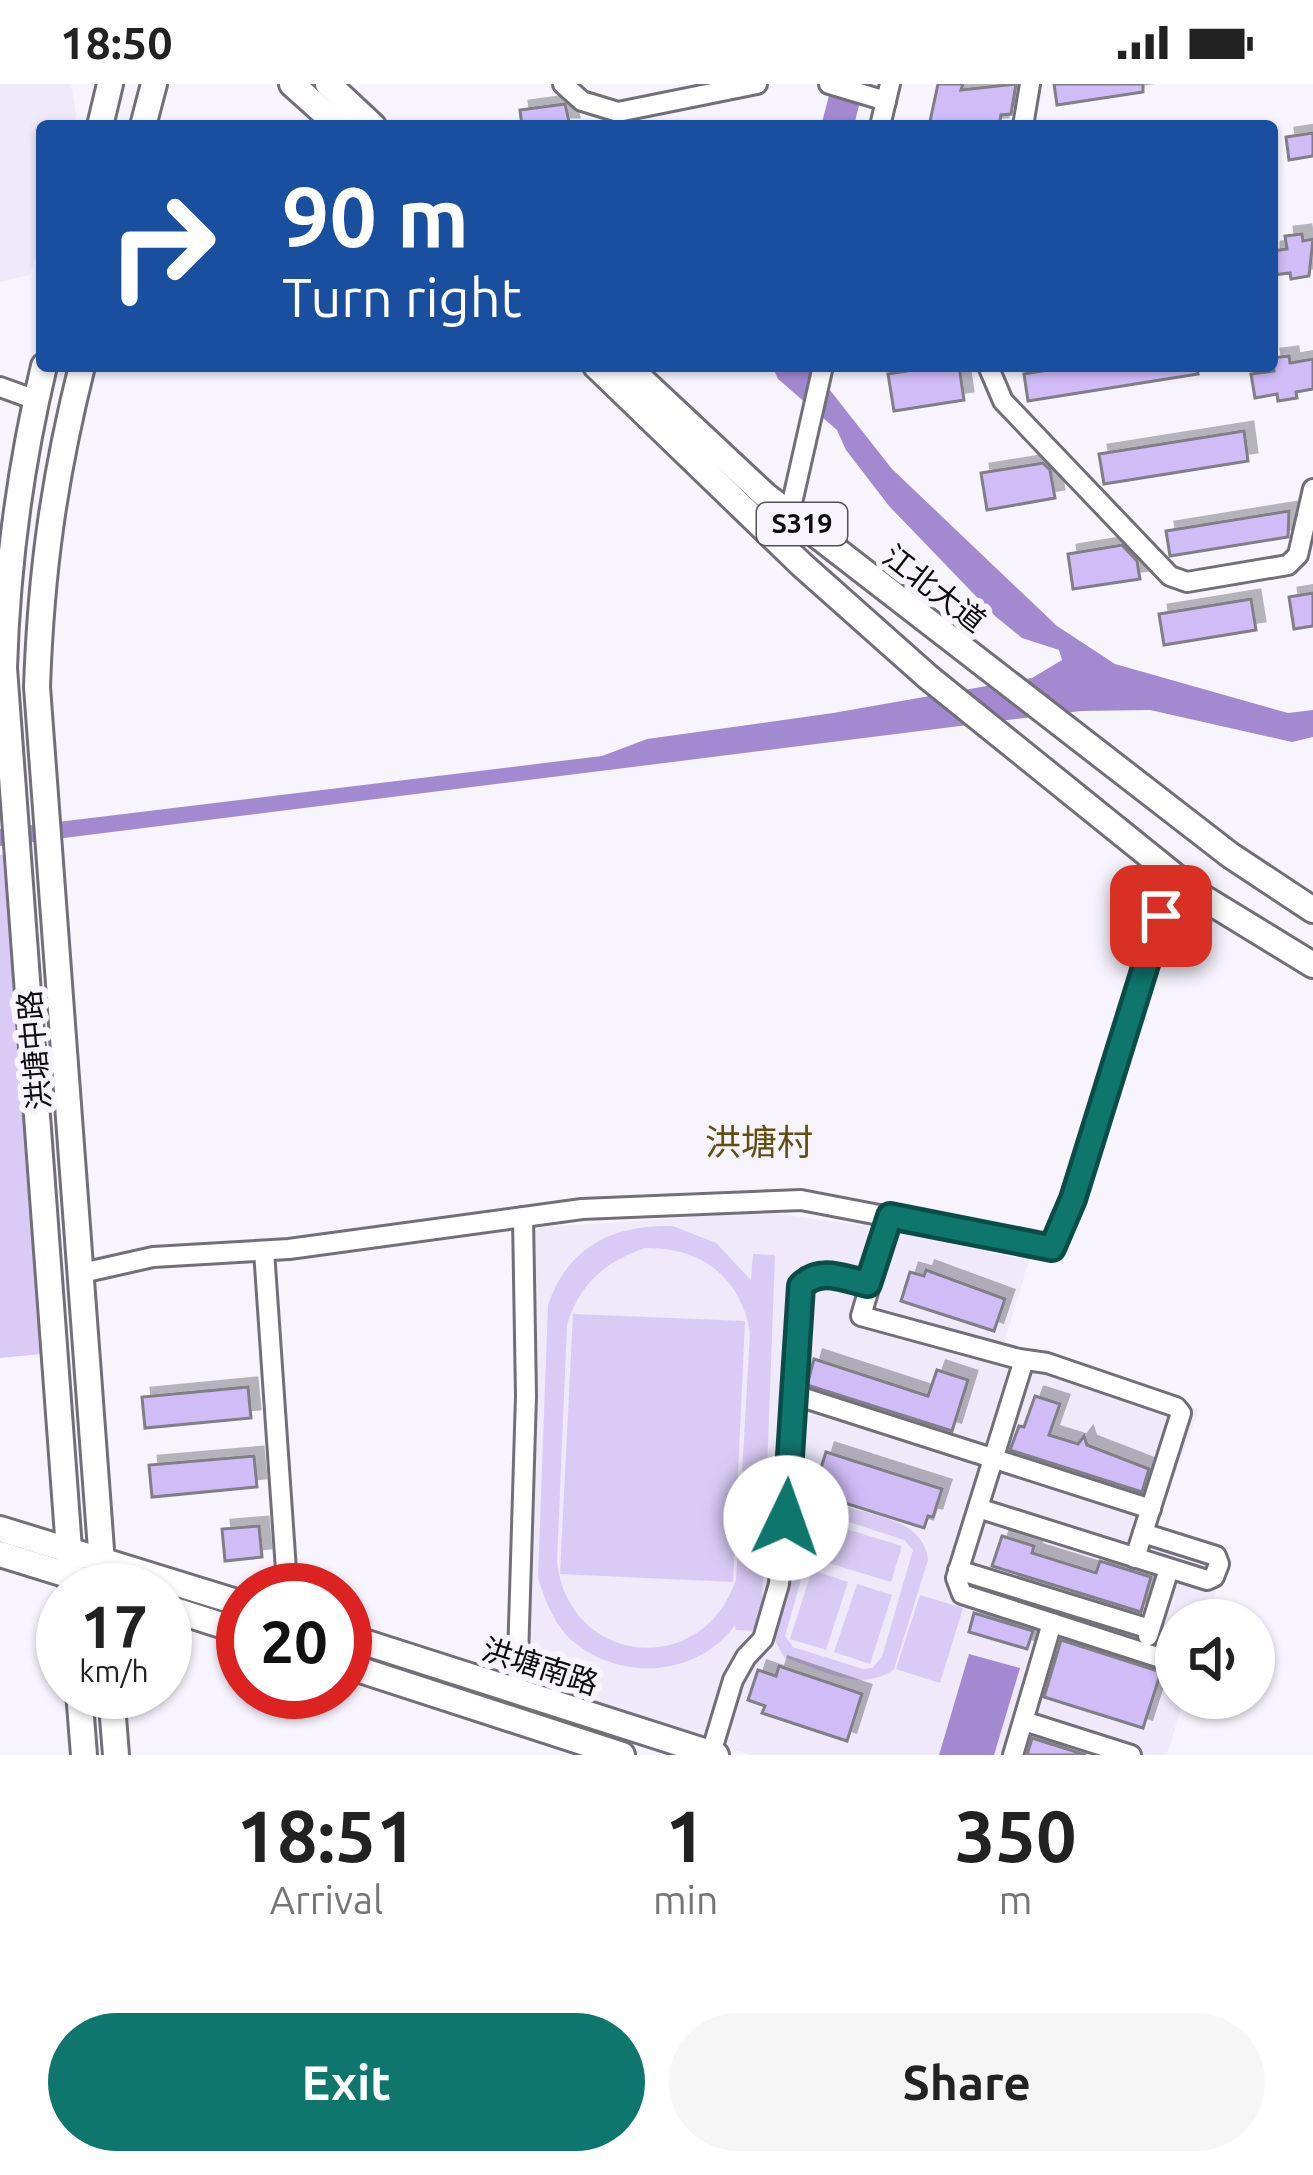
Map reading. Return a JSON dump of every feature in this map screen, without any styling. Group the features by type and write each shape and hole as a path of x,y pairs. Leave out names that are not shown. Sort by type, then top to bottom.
{"main road":[{"path":"101,120 110,84"},
{"path":"145,120 154,84"},
{"path":"292,84 332,120"},
{"path":"328,84 367,120"},
{"name":"洪塘中路","path":"42,372 24,449 7,572 6,775 19,872 69,1563"},
{"name":"洪塘中路","path":"81,372 57,468 40,591 37,687 102,1563"},
{"name":"S319","path":"602,372 754,514 782,547 928,677 1174,875"},
{"name":"江北大道","path":"634,372 788,513 1230,856 1313,910"},
{"path":"1174,875 1313,964"},
{"path":"0,1529 57,1563"},
{"path":"0,1554 37,1563"},
{"path":"89,1563 101,1558 216,1595"},
{"name":"洪塘南路","path":"372,1645 713,1754"},
{"name":"洪塘南路","path":"372,1675 622,1755"},
{"path":"81,1719 84,1755"},
{"path":"113,1719 116,1755"}],"street":[{"path":"563,84 582,101 618,112 757,84"},
{"path":"829,84 888,93"},
{"path":"1024,120 1030,84"},
{"path":"782,547 822,372"},
{"path":"991,372 1003,401 1169,576 1186,582 1288,565 1298,555 1313,489"},
{"path":"0,387 35,400"},
{"path":"82,1273 153,1257 264,1250 582,1209 801,1200 1052,1248 1073,1199 1174,875"},
{"path":"890,1216 861,1316 1047,1363 1176,1407 1181,1413 1135,1558"},
{"path":"517,1691 526,1396 523,1217"},
{"path":"264,1250 286,1563"},
{"path":"713,1754 734,1680 763,1639 779,1584 801,1286 810,1276 826,1274 868,1284"},
{"path":"1024,1360 958,1570 957,1588 962,1594 1155,1656"},
{"path":"792,1394 1151,1509"},
{"path":"978,1508 1169,1569 1207,1580 1214,1577 1216,1556 1143,1533"},
{"path":"1142,1652 1169,1569"},
{"path":"958,1570 1150,1630"},
{"path":"1013,1755 1052,1623"},
{"path":"1024,1720 1131,1755"}],"shaded area":[{"path":"0,84 71,84 75,120 36,120 36,255 30,275 0,282"},
{"path":"832,84 864,84 855,120 823,120"},
{"path":"775,372 816,372 892,469 1057,626 1115,664 1288,713 1313,710 1313,737 1292,742 1150,710 1081,711 0,846 0,829 602,756 647,739 1032,678 1062,660 1059,650 1022,638 995,616 889,506 846,450 837,430"},
{"path":"7,854 42,1354 0,1358 0,855"},
{"path":"764,1212 868,1226 1029,1261 1004,1343 1199,1410 1155,1529 1228,1552 1213,1599 1155,1599 1155,1719 1178,1719 1167,1755 751,1755 530,1687 532,1228"},
{"path":"673,1226 716,1243 751,1280 753,1254 775,1255 761,1631 736,1630 735,1625 701,1655 659,1668 637,1668 594,1656 575,1643 552,1614 538,1578 548,1305 568,1267 581,1254 613,1235","holes":["645,1248 700,1259 715,1269 738,1296 750,1333 736,1579 720,1611 696,1633 668,1645 639,1647 610,1640 586,1623 567,1597 557,1562 567,1325 586,1286 606,1268"]},
{"path":"573,1314 745,1321 733,1582 560,1574"},
{"path":"836,1504 893,1520 917,1535 924,1546 928,1560 894,1669 881,1676 840,1677 784,1657 772,1635 805,1523 818,1508","holes":["834,1517 904,1540 913,1550 882,1657 872,1668 793,1647 785,1636 816,1527"]},
{"path":"833,1525 902,1546 891,1582 822,1561"},
{"path":"812,1570 848,1582 826,1650 790,1639"},
{"path":"857,1584 892,1595 870,1664 834,1652"},
{"path":"920,1595 963,1608 940,1683 896,1669"},
{"path":"969,1654 1020,1668 994,1755 939,1755"}],"building":[{"path":"938,84 963,84 961,90 1016,84 1011,114 1001,115 1000,120 930,120"},
{"path":"1054,84 1143,84 1143,92 1057,105"},
{"path":"565,104 569,120 521,120 520,110"},
{"path":"1313,133 1313,156 1289,160 1286,137"},
{"path":"1302,234 1303,241 1313,239 1309,276 1291,279 1290,273 1278,274 1278,250 1287,249 1285,236"},
{"path":"1289,356 1290,363 1313,359 1313,389 1278,401 1277,394 1255,398 1251,374 1278,372 1278,357"},
{"path":"960,372 964,400 894,411 888,374"},
{"path":"1198,372 1198,374 1028,401 1024,374"},
{"path":"1244,431 1248,461 1104,484 1099,454"},
{"path":"1043,463 1050,470 1055,498 987,510 981,473"},
{"path":"1289,511 1288,537 1170,556 1166,531"},
{"path":"1122,545 1137,561 1140,579 1073,589 1068,554"},
{"path":"1313,593 1313,626 1294,629 1289,597"},
{"path":"1251,599 1256,630 1164,645 1159,614"},
{"path":"926,1270 1005,1299 994,1331 901,1301 910,1272 924,1276"},
{"path":"814,1359 928,1396 937,1370 968,1380 952,1431 807,1385"},
{"path":"248,1387 251,1418 145,1428 142,1397"},
{"path":"1035,1396 1060,1404 1049,1435 1078,1444 1084,1436 1087,1445 1149,1469 1142,1492 1010,1450"},
{"path":"826,1452 942,1489 933,1517 928,1516 924,1528 813,1493"},
{"path":"254,1456 257,1487 152,1497 149,1465"},
{"path":"259,1526 262,1557 225,1561 222,1529"},
{"path":"1002,1536 1034,1546 1032,1553 1096,1573 1100,1561 1151,1577 1141,1612 992,1566"},
{"path":"974,1613 1033,1631 1027,1649 969,1632"},
{"path":"1061,1640 1155,1670 1155,1691 1143,1728 1044,1697"},
{"path":"779,1666 862,1694 847,1741 762,1713 765,1706 748,1700 758,1670 776,1676"},
{"path":"1032,1738 1086,1755 1027,1755"}],"district":[{"name":"洪塘村","path":"759,1142"}],"route":[{"path":"786,1518 801,1286 810,1276 826,1274 868,1284 890,1216 1052,1248 1073,1199 1161,916"}]}
